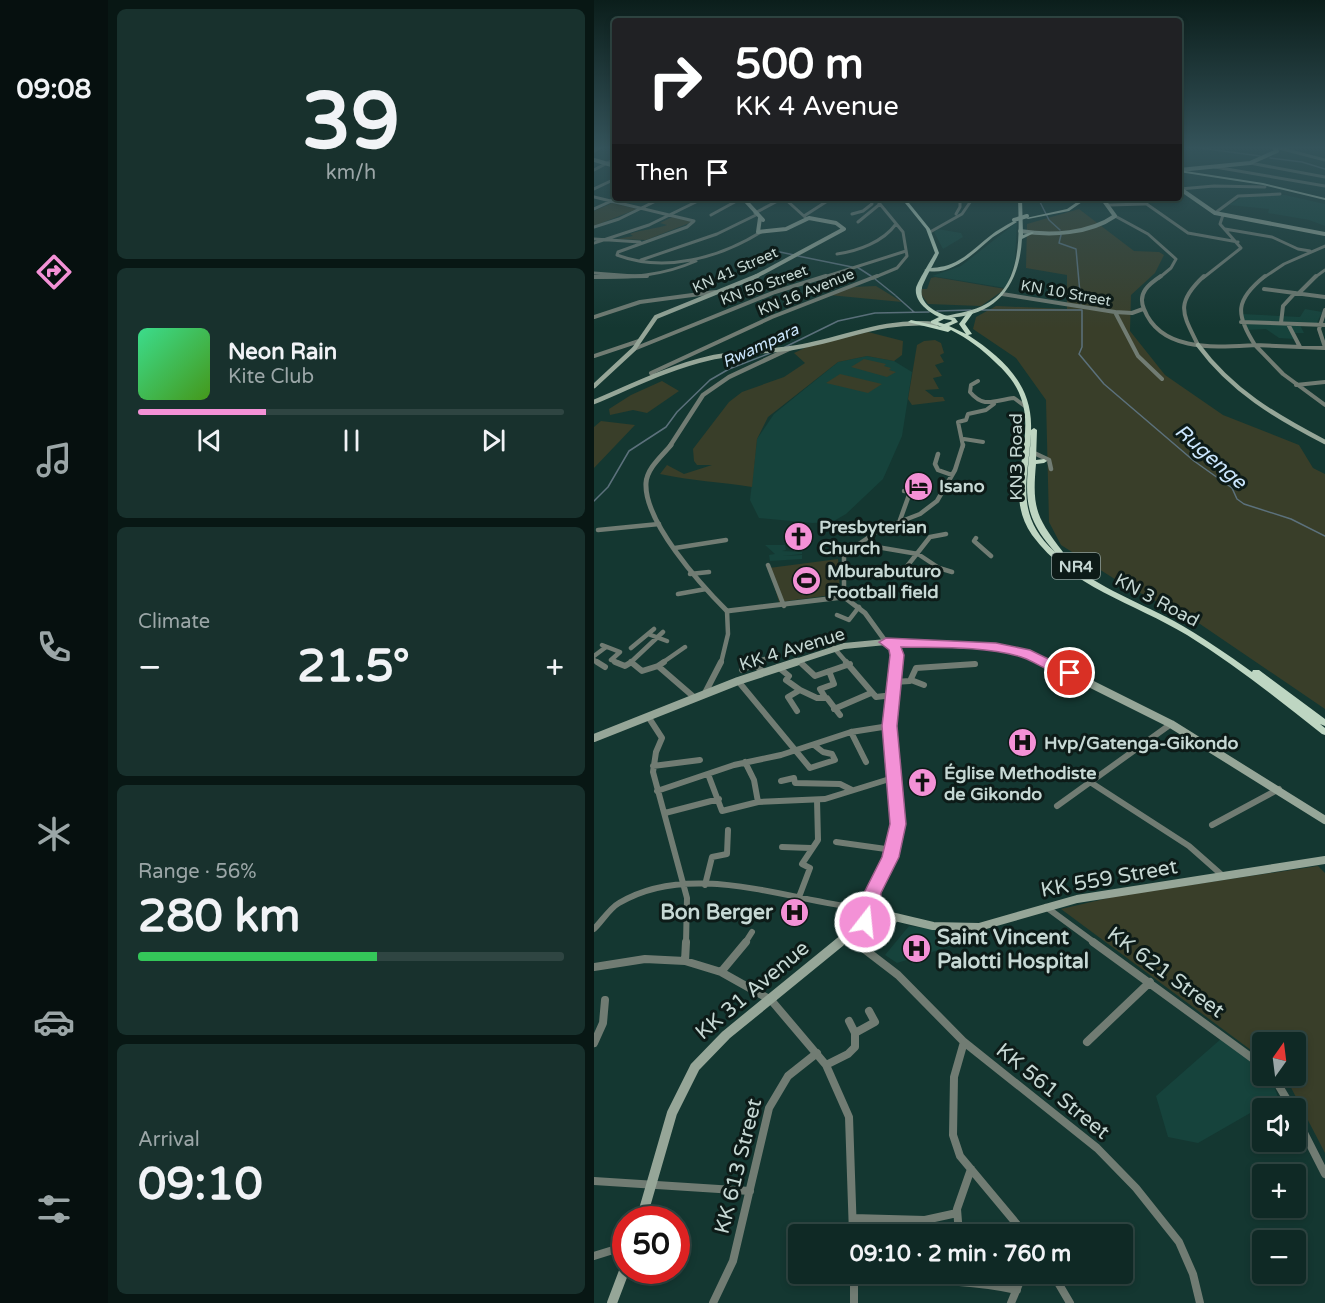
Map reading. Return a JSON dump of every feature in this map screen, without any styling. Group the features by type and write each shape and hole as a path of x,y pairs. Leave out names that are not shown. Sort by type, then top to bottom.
{"highway":[{"name":"NR4","path":"908,207 929,231 937,253 932,269 919,288 920,299 944,326 967,335 1012,373 1019,382 1028,408 1031,457"},
{"name":"NR4","path":"908,207 918,220 932,248 932,269 914,294 915,301 929,314 939,319 955,322"},
{"path":"967,335 962,323 970,313"},
{"path":"913,322 926,320 929,314"},
{"path":"913,322 967,335"},
{"name":"NR4","path":"944,326 955,322"},
{"name":"KN3 Road","path":"955,322 967,335 1012,368 1027,388 1033,416 1030,488 1032,513 1044,535 1060,553 1094,578 1198,634 1325,723"},
{"path":"1031,457 1049,464"},
{"name":"NR4","path":"1240,664 1325,732"}],"main road":[{"path":"750,207 757,215 760,232"},
{"path":"955,322 993,302 1002,294 1016,274 1020,238 1020,207"},
{"path":"932,269 958,265 1014,221 1068,210 1073,207"},
{"path":"1020,228 1031,232 1091,228 1104,224 1115,216 1109,207"},
{"path":"1206,207 1215,213 1325,234"},
{"name":"KN 41 Street","path":"595,384 634,349 656,317 764,273 818,241 844,229 836,223 806,217 788,229 760,232"},
{"path":"1020,238 1031,232"},
{"path":"594,402 654,376 709,358 792,348 859,329 963,316"},
{"path":"1198,345 1210,363 1244,397 1325,442"},
{"path":"775,349 781,353"},
{"name":"KK 4 Avenue","path":"595,736 649,718 738,681 834,648 886,642 972,645 1025,653 1060,668 1171,724 1279,789 1325,820"},
{"name":"KK 31 Avenue","path":"645,1206 675,1105 687,1080 706,1052 731,1028 771,1000 865,922 870,912 873,893 892,850 898,824 896,777 889,726 896,649 886,642"},
{"name":"KK 559 Street","path":"857,908 902,919 963,929 979,927 1077,899 1323,862"},
{"name":"KK 31 Avenue","path":"848,934 851,918 857,908 873,893"},
{"name":"KK 559 Street","path":"851,918 865,922 902,919"},
{"path":"612,1303 619,1284"}],"street":[{"path":"636,207 694,222 618,252 617,255 638,261 700,259"},
{"path":"604,240 685,207"},
{"path":"711,215 726,207"},
{"path":"638,261 717,234 770,207"},
{"path":"794,207 806,217 821,207"},
{"path":"852,214 861,213 869,207"},
{"path":"858,222 877,207"},
{"path":"882,207 903,232 906,251"},
{"path":"929,231 957,213 960,207"},
{"path":"929,231 969,207"},
{"path":"1149,207 1191,235 1238,242"},
{"path":"1215,213 1223,207"},
{"path":"594,227 641,208"},
{"path":"1198,345 1186,324 1186,303 1198,281 1239,252 1241,246 1220,222 1224,214"},
{"path":"1115,216 1131,223 1168,249 1176,258 1172,267 1145,289 1142,295 1143,309 1164,337 1198,345 1325,347 1319,333 1319,324 1325,310"},
{"path":"837,254 862,247 890,233 896,224"},
{"path":"1225,229 1272,237 1304,254"},
{"path":"594,275 660,276 751,239 760,232"},
{"path":"594,241 646,242"},
{"path":"1325,246 1277,267 1251,289 1241,302 1241,322 1256,345 1296,385 1325,405"},
{"path":"1298,249 1312,251"},
{"name":"KN 50 Street","path":"634,349 775,292 906,251"},
{"name":"KN 16 Avenue","path":"654,376 650,373 771,317 894,270 905,261 906,251"},
{"path":"1281,323 1282,308 1310,280 1325,270"},
{"path":"1264,289 1325,297"},
{"path":"594,317 640,302 715,292"},
{"name":"KN 10 Street","path":"1002,294 1115,312 1138,356 1162,380"},
{"path":"1115,312 1132,313 1143,309"},
{"path":"1241,322 1325,325"},
{"path":"1288,324 1300,346"},
{"path":"594,356 639,341"},
{"path":"705,695 729,643 730,629 727,611 690,574 658,524 646,484 650,470 680,434 698,401 729,376 792,348"},
{"path":"978,381 970,385 972,396 994,404"},
{"path":"1296,385 1325,382"},
{"path":"727,611 784,606 844,597 846,588 842,561 844,554 900,520 920,514 945,492 960,456 963,440 958,422 966,420 968,414 986,410 987,407 1012,398 1028,408"},
{"path":"963,440 970,431"},
{"path":"963,440 984,442"},
{"path":"938,454 935,464 938,470 952,476"},
{"path":"900,520 909,495 909,491 904,491"},
{"path":"598,530 658,524"},
{"path":"908,565 930,537 946,534"},
{"path":"976,538 974,542 991,556"},
{"path":"675,548 726,540"},
{"path":"859,544 918,554 939,568 952,573"},
{"path":"768,564 784,606"},
{"path":"690,574 709,572"},
{"path":"678,594 706,589"},
{"name":"KK 31 Avenue","path":"844,597 859,607 886,642"},
{"path":"837,615 849,620 859,607"},
{"path":"631,648 654,629"},
{"path":"605,667 594,658 604,646 620,652 611,660 623,665 630,663 663,632"},
{"path":"648,634 667,640"},
{"path":"630,663 642,671 658,666 685,647"},
{"path":"834,648 878,699 893,695"},
{"path":"746,659 764,672"},
{"path":"742,670 764,659"},
{"path":"797,660 815,676 850,664"},
{"path":"912,680 916,668 975,664"},
{"path":"658,666 695,698"},
{"path":"778,667 789,676 786,680 800,690 817,698 825,697"},
{"path":"829,671 834,684 820,689 825,697 831,700 834,709 840,715"},
{"path":"894,682 912,680 924,685"},
{"path":"738,681 758,707 785,733 795,751 810,768 835,760 832,754 823,752 814,745"},
{"path":"797,711 788,697 800,690"},
{"path":"834,709 871,693"},
{"path":"649,718 662,738 653,766 657,791 683,883 688,918 685,961"},
{"path":"1057,806 1171,724"},
{"path":"657,791 684,784 745,762 781,755 851,732 889,726"},
{"path":"851,732 866,762"},
{"path":"653,766 700,760"},
{"path":"745,762 754,780 758,802"},
{"path":"708,774 722,811 758,802 817,800 896,777"},
{"path":"781,781 794,778 795,783 840,784 852,790"},
{"path":"1090,782 1190,846 1224,877"},
{"path":"1212,825 1279,789"},
{"path":"665,813 719,799"},
{"path":"800,897 810,868 802,864 818,840 817,800"},
{"path":"705,885 712,857 727,854 728,830"},
{"path":"836,842 892,850"},
{"path":"782,847 811,848"},
{"path":"594,928 604,912 622,899 656,886 683,883 800,897 836,907 857,908"},
{"path":"836,907 851,918"},
{"name":"KK 621 Street","path":"1046,907 1252,1058"},
{"path":"722,972 736,952 745,947 752,932"},
{"name":"KK 561 Street","path":"848,934 898,975 964,1042 1097,1148 1136,1188 1179,1242 1193,1274 1200,1303"},
{"path":"594,967 645,959 685,961 722,972 771,1000 826,1065 849,1117 852,1224"},
{"path":"1087,1042 1149,982"},
{"path":"594,1043 604,1020 605,1000"},
{"path":"855,1033 874,1022 869,1011"},
{"path":"826,1065 853,1050 855,1033 849,1021"},
{"path":"964,1042 954,1077 953,1135 960,1156 1017,1224"},
{"name":"KK 613 Street","path":"713,1303 733,1261 769,1108 775,1092 796,1066 817,1053"},
{"path":"1306,1137 1325,1174"},
{"path":"958,1224 957,1214 961,1193 971,1168"},
{"path":"594,1181 750,1191"},
{"path":"852,1218 925,1220 957,1214"},
{"path":"594,1256 612,1250"},
{"path":"854,1284 854,1303"},
{"path":"972,1284 982,1286 988,1284 1017,1290"},
{"path":"1011,1303 1019,1284"},
{"path":"1059,1284 1070,1303"}],"shaded area":[{"path":"1247,207 1325,207 1325,226 1309,220 1268,213 1269,209"},
{"path":"1017,222 1015,261 1006,288 932,276 961,266"},
{"path":"938,229 961,233 963,237 943,249 934,232"},
{"path":"1305,309 1322,312 1317,323 1299,323 1304,333 1293,333 1295,339 1279,338 1266,329 1247,330 1242,314 1300,317"},
{"path":"867,356 894,361 912,372 902,436 883,479 846,514 832,522 812,523 759,518 750,500 757,439 774,414 838,362"},
{"path":"765,545 785,545 786,550 782,551 802,552 802,554 782,556 802,555 802,559 770,561 769,555 775,554"},
{"name":"Saint Vincent Palotti Hospital","path":"909,926 963,933 964,942 897,963 885,955"},
{"path":"1222,1038 1252,1059 1252,1086 1274,1086 1278,1097 1252,1098 1252,1112 1198,1143 1168,1137 1156,1096"}],"green space":[{"path":"603,207 637,209 594,226 594,211"},
{"path":"1079,209 1134,251 1159,252 1164,255 1155,273 1131,295 1130,331 1165,375 1223,415 1299,445 1313,468 1325,474 1325,709 1200,624 1121,583 1061,545 1049,522 1046,400 1016,358 973,329 976,317 996,306 1067,309 1067,275 1026,268 1027,224"},
{"path":"674,216 692,222 646,240 617,239 667,225 660,223"},
{"path":"931,278 1005,289 981,306 928,304 921,294 922,289 927,289"},
{"path":"876,286 902,302 829,295 851,287"},
{"path":"868,332 903,341 902,355 894,361 867,356 838,362 768,417 757,439 752,487 660,474 667,465 684,474 712,465 697,465 694,461 693,449 729,402 742,392 784,377 805,363 794,353 811,345"},
{"path":"935,340 941,343 944,353 940,355 944,362 935,365 942,376 933,378 939,389 925,390 934,397 943,397 945,401 912,405 908,399 917,345 924,341"},
{"path":"864,359 886,364 884,366 896,372 887,377 851,367"},
{"path":"840,374 882,384 868,393 826,383"},
{"path":"662,381 679,391 647,413 633,410 610,415 609,409 631,395"},
{"path":"601,421 635,425 594,468 594,427"},
{"name":"Mburabuturo Football field","path":"838,559 840,594 779,602 769,568"},
{"path":"1318,866 1325,873 1325,1153 1306,1116 1306,1098 1296,1098 1290,1086 1306,1086 1306,1032 1252,1032 1252,1051 1061,909 1117,896"}],"waterway":[{"path":"1042,207 1049,220 1060,230"},
{"path":"1061,235 1059,243 1076,249 1081,304"},
{"path":"780,252 794,255"},
{"path":"798,256 852,267"},
{"path":"857,267 871,276"},
{"path":"875,279 895,295"},
{"path":"896,296 914,312"},
{"path":"937,311 971,310"},
{"name":"Rugenge","path":"982,310 1082,310 1082,347 1079,354 1104,384 1194,461 1232,488 1237,499 1244,504 1291,519 1325,536"},
{"name":"Rwampara","path":"785,347 838,321 875,313 929,312"},
{"name":"Rwampara","path":"594,501 608,487 629,451 666,427 677,412 710,380 729,369 773,352"}],"place":[{"name":"Isano","path":"918,486"},
{"name":"Presbyterian Church","path":"798,537"},
{"name":"Mburabuturo Football field","path":"806,581"},
{"name":"Hvp/Gatenga-Gikondo","path":"1023,743"},
{"name":"Église Methodiste de Gikondo","path":"923,783"},
{"name":"Bon Berger","path":"794,912"},
{"name":"Saint Vincent Palotti Hospital","path":"916,949"}],"route":[{"path":"865,922 870,912 873,893 891,857 898,824 896,777 889,726 897,655 896,648 886,642 996,647 1025,653 1070,673"}]}
